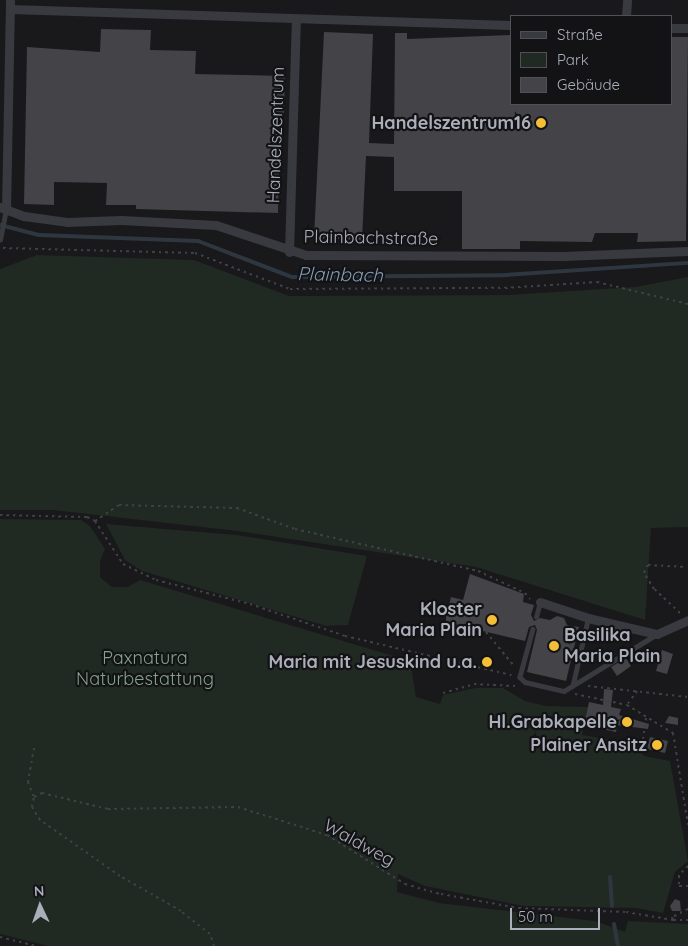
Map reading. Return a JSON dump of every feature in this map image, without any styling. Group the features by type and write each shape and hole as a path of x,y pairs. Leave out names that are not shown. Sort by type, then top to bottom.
{"street":[{"path":"626,15 627,0"},
{"path":"4,211 5,32 10,5 296,19 510,25"},
{"name":"Handelszentrum","path":"289,252 296,19"},
{"path":"673,28 688,28"},
{"name":"Plainbachstraße","path":"4,211 67,222 121,220 216,225 289,252 315,256 563,256 688,251"},
{"path":"540,602 588,618 657,634 687,621"}],"lane":[{"path":"1,238 4,211"},
{"path":"536,617 540,602"},
{"path":"573,684 588,618"},
{"path":"532,629 520,675 525,682 564,691 657,634"}],"path":[{"path":"0,247 195,253 290,289 506,288 597,282 688,304"},
{"path":"95,521 119,505 237,508 295,529 478,571 540,602"},
{"path":"0,515 68,514 95,521 124,564 156,580 250,604 345,636 520,675"},
{"path":"682,567 648,565 644,573 687,621"},
{"path":"486,632 520,675"},
{"path":"443,693 474,684 511,687 525,682"},
{"path":"573,684 688,697"},
{"path":"564,691 627,705 673,733 688,825"},
{"path":"627,705 637,692"},
{"path":"646,718 642,748 646,752"},
{"path":"34,748 28,782 34,797 32,807 40,820 120,876 181,911 210,934 214,946"},
{"name":"Waldweg","path":"34,797 42,793 108,809 238,807 327,835 405,884 441,894 519,908 626,912 674,920 688,920"},
{"path":"688,866 679,875 679,886 688,886"},
{"path":"674,920 675,913 688,909"},
{"path":"0,937 36,946"}],"green space":[{"path":"37,255 194,260 289,296 506,295 635,287 688,277 688,527 651,528 645,620 476,567 237,531 53,510 0,510 0,269"},
{"name":"Paxnatura Naturbestattung","path":"0,519 81,520 90,526 105,549 100,561 100,577 112,587 128,587 140,580 410,661 416,697 440,704 443,695 475,688 503,688 525,701 546,706 588,707 582,735 636,744 644,756 670,761 688,861 675,872 663,913 636,908 523,906 425,886 398,874 397,892 439,903 595,921 625,932 628,921 688,924 688,946 48,946 0,934"},
{"path":"106,524 237,535 367,556 348,625 326,626 142,571 125,560"}],"building":[{"path":"101,29 151,30 150,50 196,51 195,74 285,76 284,114 280,114 278,213 136,209 136,205 106,205 107,183 54,182 54,205 24,204 27,47 100,52"},
{"name":"Handelszentrum16","path":"324,32 373,34 369,143 394,144 395,33 407,33 407,39 510,35 510,105 673,105 673,37 688,37 686,241 637,242 638,233 595,233 592,242 520,241 520,249 462,249 462,191 394,191 394,157 366,156 362,240 314,238"},
{"path":"470,574 524,594 523,602 534,605 531,615 534,621 540,618 550,620 557,616 564,618 567,625 579,627 566,681 527,672 537,630 535,625 529,627 525,641 445,622 451,597 463,600"},
{"path":"662,650 673,654 667,674 656,671"},
{"path":"626,658 631,666 617,676 611,667"},
{"path":"604,689 613,690 611,707 621,709 619,715 649,724 648,729 617,725 616,732 584,725 589,702 603,705"},
{"path":"669,716 678,718 678,725 665,723"},
{"name":"Plainer Ansitz","path":"650,737 668,741 665,753 647,749"},
{"path":"675,899 680,901 681,911 672,911 670,906"}],"waterway":[{"name":"Plainbach","path":"0,225 39,235 198,241 292,277 505,275 688,263"},
{"path":"610,877 612,906"},
{"path":"614,924 618,946"}],"place":[{"name":"Handelszentrum16","path":"541,123"},
{"name":"Kloster Maria Plain","path":"492,620"},
{"name":"Basilika Maria Plain","path":"554,646"},
{"name":"Maria mit Jesuskind u.a.","path":"487,662"},
{"name":"Hl.Grabkapelle","path":"627,722"},
{"name":"Plainer Ansitz","path":"657,745"}]}
